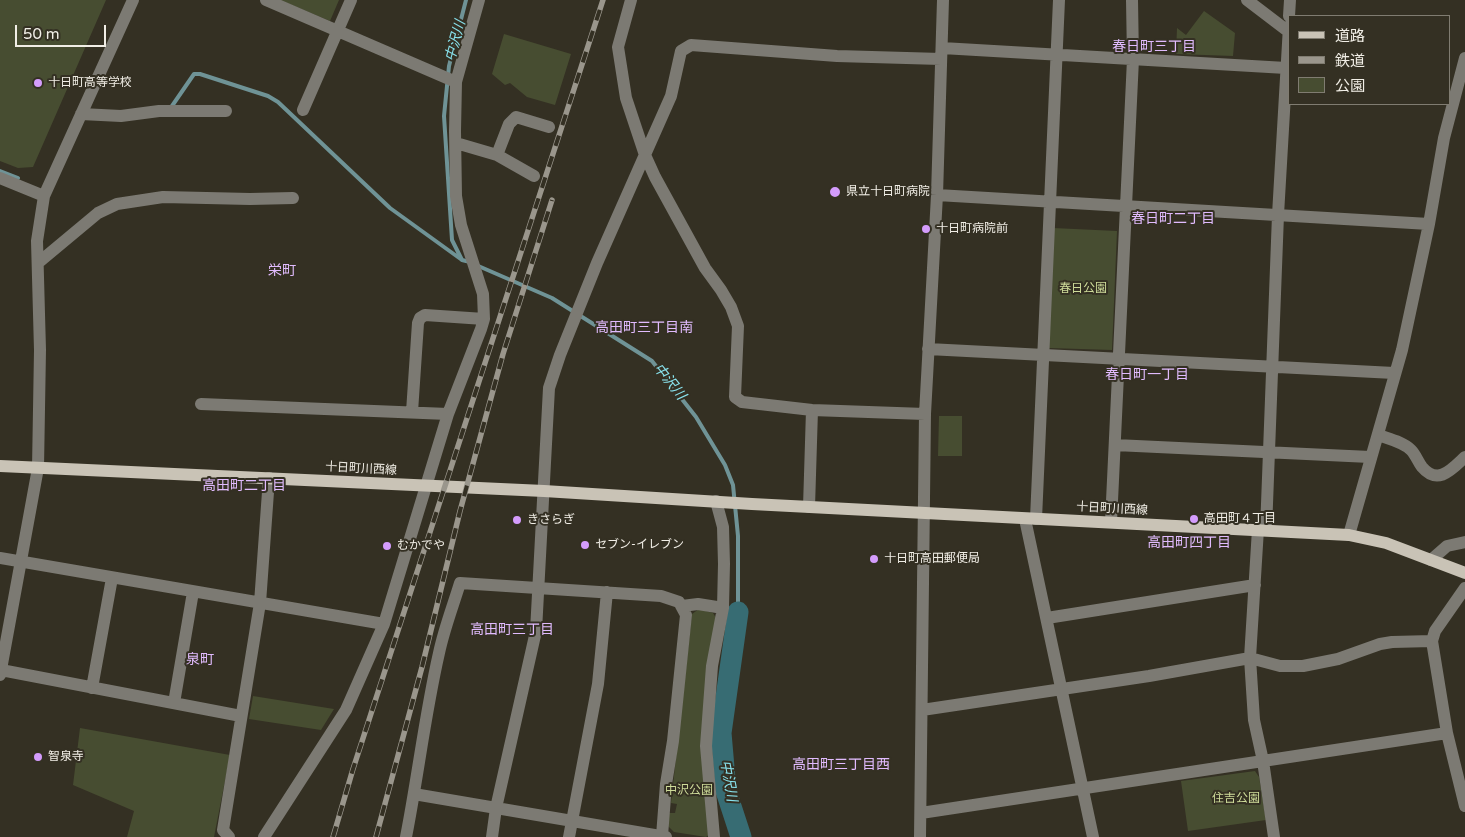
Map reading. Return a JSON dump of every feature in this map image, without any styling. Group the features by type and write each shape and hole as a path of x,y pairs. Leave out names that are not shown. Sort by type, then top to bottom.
{"main road":[{"name":"十日町川西線","path":"0,466 544,491 1031,519 1348,534 1386,543 1465,573"}],"street":[{"path":"133,0 44,196 37,241 40,350 38,468 0,673 241,716"},
{"path":"266,0 456,82"},
{"path":"303,110 352,0"},
{"path":"264,837 346,710 384,624 448,414 481,330 484,318 483,294 462,225 456,196 456,82 478,0"},
{"path":"631,0 618,47 626,98 645,155 655,177 705,268 730,307 738,326 735,397 742,402 812,410 925,414"},
{"path":"920,837 925,414 937,195 944,0"},
{"path":"1059,0 1044,355 1031,519 1047,618 1094,837"},
{"path":"1111,522 1133,59 1132,0"},
{"path":"1247,0 1288,31"},
{"path":"1289,15 1290,0"},
{"path":"1274,837 1263,761 1254,720 1250,658 1255,586 1270,452 1278,215 1288,44"},
{"path":"492,837 496,808 536,631 548,388 597,263 671,96 681,51 691,45 837,56 942,54 1057,55 1286,68"},
{"path":"1348,534 1402,350 1429,224 1444,138 1465,58"},
{"path":"81,114 120,116 159,111 226,111"},
{"path":"497,155 509,124 516,117 549,127"},
{"path":"456,143 497,155 534,176"},
{"path":"0,178 44,196"},
{"path":"937,195 1429,224"},
{"path":"38,263 98,213 117,204 163,197 293,198"},
{"path":"412,412 418,323 420,318 425,315 484,318"},
{"path":"928,349 1394,373"},
{"path":"201,404 448,414"},
{"path":"809,507 812,410"},
{"path":"1378,435 1400,443 1410,450 1429,474 1438,476 1446,474 1465,457"},
{"path":"1115,445 1370,457"},
{"path":"229,837 223,830 260,603 269,478"},
{"path":"714,837 706,746 712,666 722,608 723,527 718,501"},
{"path":"1431,560 1447,546 1465,542"},
{"path":"0,558 384,624"},
{"path":"92,688 112,578"},
{"path":"406,837 423,730 439,651 460,583 661,596 679,602 682,606 686,615 673,741 666,784 664,837 414,794"},
{"path":"1047,618 1255,586"},
{"path":"1465,588 1435,631 1432,641 1447,733 1465,806"},
{"path":"174,703 193,592"},
{"path":"569,837 598,684 607,592"},
{"path":"682,606 698,604 722,608"},
{"path":"922,710 1250,658 1280,666 1303,666 1338,659 1380,644 1432,641"},
{"path":"921,813 1447,733"}],"green space":[{"name":"十日町高等学校","path":"0,0 106,0 33,167 18,168 0,161"},
{"path":"280,0 339,0 330,21"},
{"path":"1204,11 1235,33 1233,56 1176,54 1177,28 1186,35"},
{"path":"504,34 571,54 555,105 527,97 510,83 505,85 492,74"},
{"name":"春日公園","path":"1053,228 1117,231 1112,350 1048,348"},
{"path":"939,416 962,416 962,456 938,456"},
{"name":"中沢公園","path":"699,609 713,613 716,618 707,667 710,834 706,837 674,832 668,826 669,813 675,813 677,804 671,803 692,614"},
{"path":"253,696 334,709 321,730 249,719"},
{"path":"80,728 230,755 214,837 127,837 134,811 73,785"},
{"name":"住吉公園","path":"1255,771 1259,777 1266,820 1188,831 1181,781"}],"waterway":[{"name":"中沢川","path":"466,0 449,66 444,116 452,240 462,260 470,262"},
{"path":"172,106 194,74 200,74 268,96 278,102 390,208 462,260"},
{"path":"0,171 18,178"},
{"name":"中沢川","path":"476,265 552,298 652,361 696,417 725,465 733,485 738,536 738,612"},
{"name":"中沢川","path":"738,612 721,733 726,791 741,837"}],"railway":[{"path":"333,837 353,769 603,0"},
{"path":"376,837 422,667 460,511 503,354 552,200"}],"place":[{"name":"十日町高等学校","path":"38,83"},
{"name":"県立十日町病院","path":"835,192"},
{"name":"十日町病院前","path":"926,229"},
{"name":"高田町４丁目","path":"1194,519"},
{"name":"きさらぎ","path":"517,520"},
{"name":"セブン-イレブン","path":"585,545"},
{"name":"むかでや","path":"387,546"},
{"name":"十日町高田郵便局","path":"874,559"},
{"name":"智泉寺","path":"38,757"}],"district":[{"name":"春日町三丁目","path":"1154,47"},
{"name":"春日町二丁目","path":"1173,219"},
{"name":"栄町","path":"282,271"},
{"name":"高田町三丁目南","path":"644,328"},
{"name":"春日町一丁目","path":"1147,375"},
{"name":"高田町二丁目","path":"244,486"},
{"name":"高田町四丁目","path":"1189,543"},
{"name":"高田町三丁目","path":"512,630"},
{"name":"泉町","path":"200,660"},
{"name":"高田町三丁目西","path":"841,765"}]}
